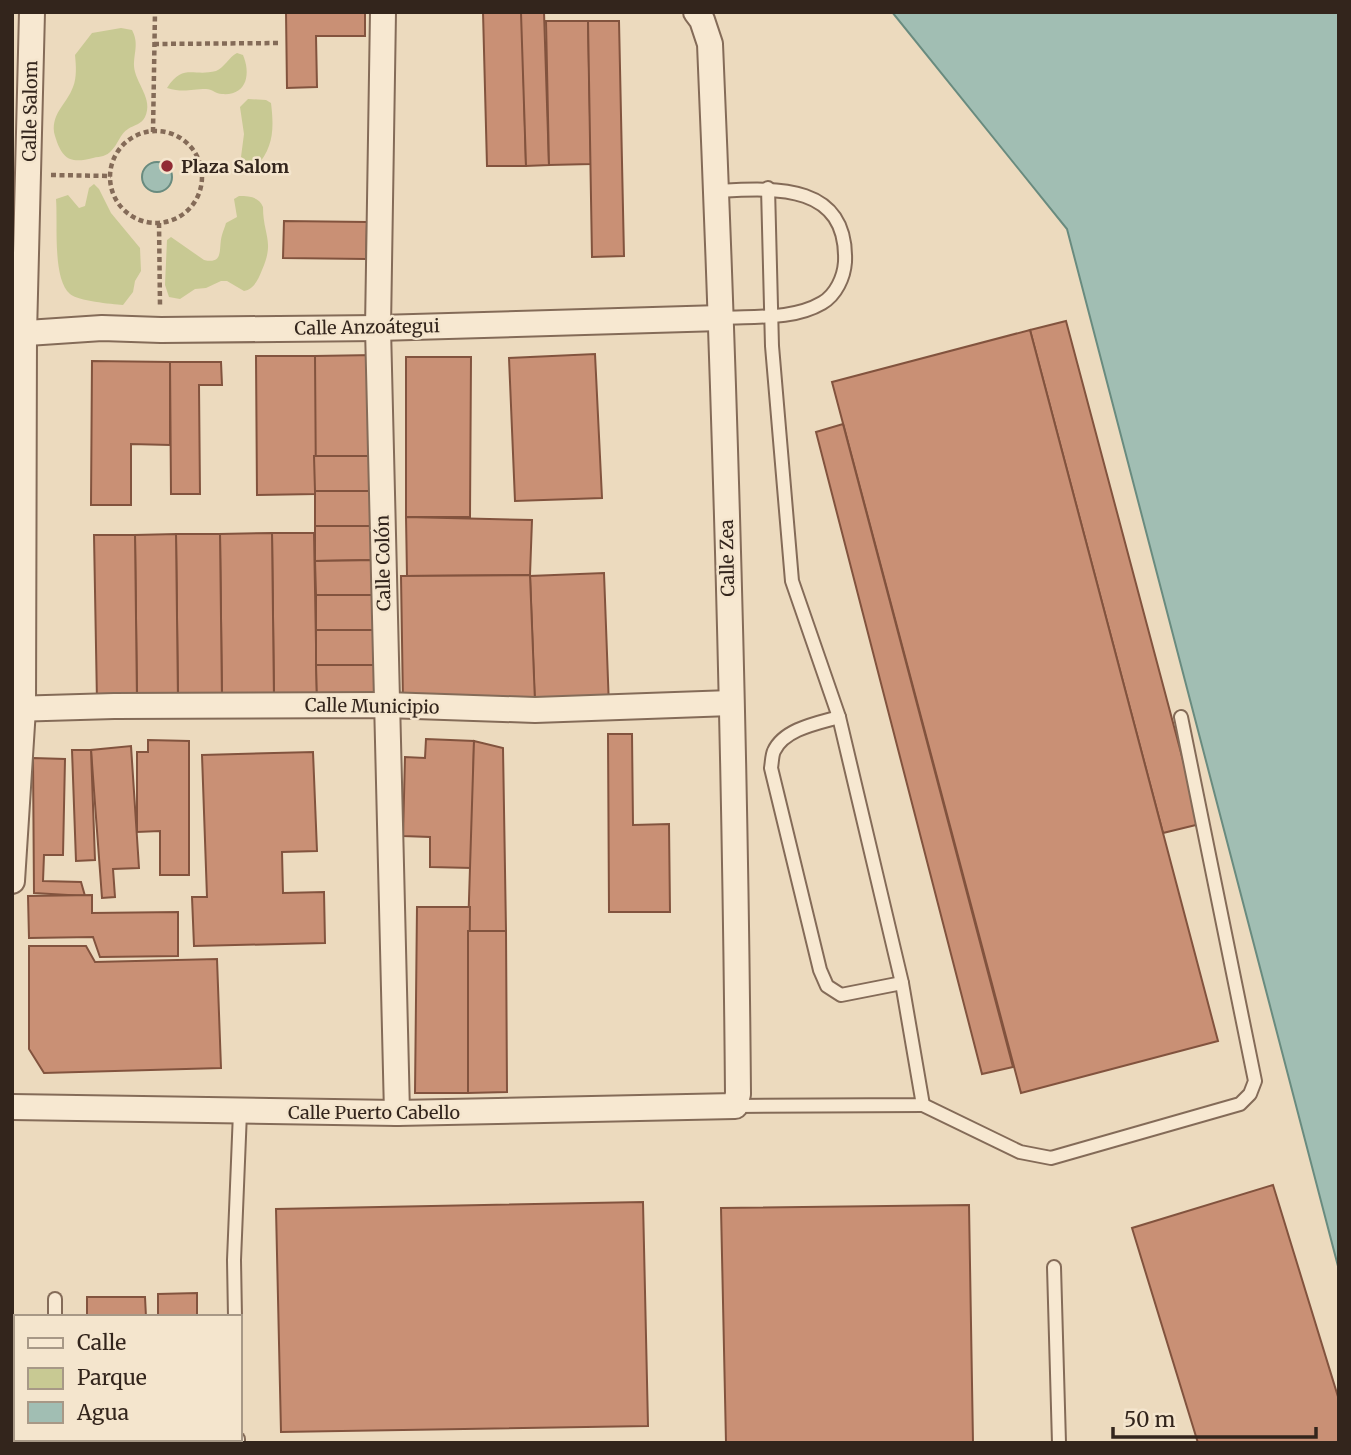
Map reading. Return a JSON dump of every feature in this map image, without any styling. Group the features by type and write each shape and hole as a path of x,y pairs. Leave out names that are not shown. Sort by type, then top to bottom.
{"street":[{"name":"Calle Salom","path":"12,881 18,709 18,334 29,175 32,12"},
{"name":"Calle Colón","path":"383,12 378,328 397,1113"},
{"name":"Calle Zea","path":"696,12 702,20 710,44 721,317 737,989 738,1094 735,1107"},
{"name":"Calle Anzoátegui","path":"18,334 102,328 378,328 721,317"},
{"name":"Calle Municipio","path":"18,709 386,705 535,710 731,703"},
{"name":"Calle Puerto Cabello","path":"12,1107 397,1113 735,1107"}],"lane":[{"path":"716,191 768,188 795,192 824,205 835,218 845,253 844,272 836,288 824,302 802,311 772,316 721,317"},
{"path":"768,188 772,346 792,581 839,717 902,983 923,1105"},
{"path":"839,717 803,728 785,737 774,750 771,768 820,970 827,986 841,995 902,983"},
{"path":"735,1107 923,1105 1020,1152 1051,1158 1240,1104 1250,1094 1255,1081 1181,717"},
{"path":"235,1315 234,1260 240,1112"},
{"path":"1054,1267 1059,1443"},
{"path":"55,1299 55,1315"}],"path":[{"path":"153,132 155,12"},
{"path":"155,44 281,43"},
{"path":"153,132 169,133 188,143 197,155 202,177 200,191 193,206 178,218 159,223 143,221 124,210 112,189 111,176 112,163 127,141 134,136 153,132"},
{"path":"29,175 111,176"},
{"path":"159,223 161,330"}],"green space":[{"path":"121,28 132,30 134,35 134,66 146,97 145,117 125,131 108,154 73,160 61,150 55,136 54,122 74,83 75,55 92,33"},
{"path":"237,53 243,55 247,69 245,82 237,91 222,94 208,89 183,91 167,88 183,73 216,71"},
{"path":"248,99 271,103 271,137 262,160 256,167 241,157 244,134 240,107"},
{"path":"94,184 111,213 140,248 141,271 133,292 123,305 80,299 70,294 60,276 56,199 68,195 79,208 85,206 89,188"},
{"path":"239,196 254,198 263,207 268,252 255,284 244,291 227,281 221,281 206,288 195,289 180,299 169,297 165,285 167,240 171,237 204,260 215,260 219,254 226,223 237,217 234,199"}],"water":[{"path":"892,12 1339,12 1339,1270 1067,229"},
{"path":"157,162 168,166 172,177 168,188 157,192 146,188 142,177 146,166"}],"building":[{"path":"286,12 365,12 365,36 316,36 317,87 287,88"},
{"path":"483,12 522,12 526,166 487,166"},
{"path":"544,12 549,165 526,166 521,13"},
{"path":"546,21 588,21 591,164 549,165"},
{"path":"588,21 619,21 624,256 592,257"},
{"path":"284,221 367,222 366,259 283,258"},
{"path":"1066,321 1200,824 1163,833 1030,330"},
{"path":"1030,330 1218,1041 1021,1093 832,382"},
{"path":"595,354 602,498 515,501 509,358"},
{"path":"374,355 375,456 315,456 315,356"},
{"path":"256,356 315,356 316,494 257,495"},
{"path":"406,357 471,357 470,517 406,517"},
{"path":"92,361 170,362 170,445 131,444 131,505 91,505"},
{"path":"170,362 221,362 222,385 199,385 200,494 171,494"},
{"path":"843,424 1013,1067 982,1074 816,432"},
{"path":"314,456 375,456 375,491 315,491"},
{"path":"315,491 375,491 375,526 315,526"},
{"path":"406,517 532,520 530,575 407,576"},
{"path":"315,526 375,526 376,560 315,561"},
{"path":"272,533 314,533 317,700 274,700"},
{"path":"272,533 274,700 222,701 220,534"},
{"path":"176,534 220,534 222,701 178,701"},
{"path":"176,534 178,701 137,701 135,535"},
{"path":"94,535 135,535 137,701 97,702"},
{"path":"376,560 376,595 316,595 315,561"},
{"path":"604,573 609,707 535,709 530,576"},
{"path":"530,575 535,702 403,703 401,576"},
{"path":"316,595 376,595 376,630 316,630"},
{"path":"316,630 376,630 376,665 316,665"},
{"path":"316,665 376,665 377,700 317,700"},
{"path":"608,734 632,734 633,825 669,824 670,912 609,912"},
{"path":"426,739 474,741 472,868 430,867 430,837 403,836 405,757 425,758"},
{"path":"148,740 189,741 189,875 160,875 160,831 137,832 137,752 148,752"},
{"path":"474,741 503,748 506,931 468,931"},
{"path":"131,746 139,868 113,869 115,897 102,898 91,750"},
{"path":"72,750 91,750 95,860 76,861"},
{"path":"313,752 317,851 282,852 283,893 324,892 325,943 194,946 192,897 207,897 202,755"},
{"path":"33,758 65,759 63,855 44,855 43,881 81,882 85,896 34,893"},
{"path":"92,895 92,913 178,912 178,956 100,957 93,937 29,938 28,896"},
{"path":"417,907 470,907 468,1093 415,1093"},
{"path":"468,931 506,931 507,1092 468,1093"},
{"path":"29,946 86,946 95,962 217,959 221,1068 44,1073 29,1049"},
{"path":"1273,1185 1339,1400 1339,1443 1198,1443 1132,1228"},
{"path":"643,1202 648,1426 281,1432 276,1209"},
{"path":"969,1205 973,1443 726,1443 721,1208"},
{"path":"197,1293 197,1315 158,1315 158,1294"},
{"path":"87,1297 145,1297 146,1315 87,1315"},
{"path":"88,1441 147,1441 147,1443"},
{"path":"162,1441 201,1441 201,1443"}],"place":[{"name":"Plaza Salom","path":"167,166"}]}
